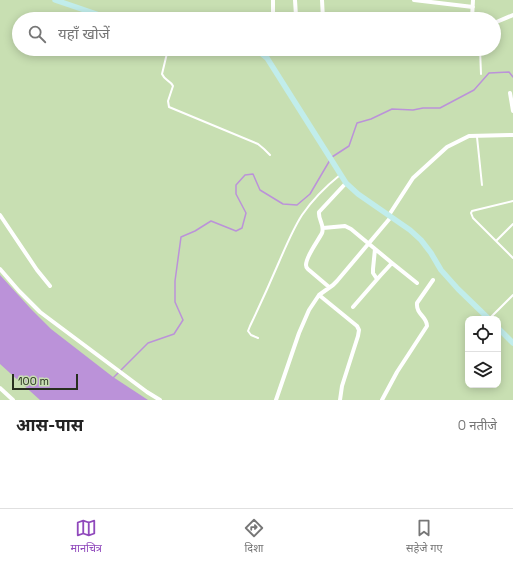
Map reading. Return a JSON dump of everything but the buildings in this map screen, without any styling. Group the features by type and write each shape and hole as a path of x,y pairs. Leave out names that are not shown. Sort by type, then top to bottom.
{"street":[{"path":"55,0 90,12"},
{"path":"273,0 273,12"},
{"path":"296,0 297,12"},
{"path":"322,0 323,12"},
{"path":"414,0 473,7"},
{"path":"473,0 473,12"},
{"path":"501,20 513,15"},
{"path":"264,56 346,183 358,194 410,230 421,240 444,274 486,316"},
{"path":"510,93 513,111"},
{"path":"276,400 299,333 309,310 319,295 333,285 369,243 390,216 409,183 443,150 469,136 513,135"},
{"path":"329,288 306,267 306,264 323,228 319,218 319,212 346,183"},
{"path":"0,215 37,270 50,286"},
{"path":"323,228 347,226 351,228 417,283"},
{"path":"375,249 373,273 377,279"},
{"path":"353,307 392,263"},
{"path":"0,269 19,292 40,312 147,392 160,400"},
{"path":"382,400 397,372 427,326 426,320 418,312 417,303 433,280"},
{"path":"319,295 357,326 359,330 342,386 340,400"},
{"path":"501,331 513,343"},
{"path":"0,388 13,400"}],"lane":[{"path":"166,56 162,74 163,78 170,82 172,86 168,102 169,106 258,144 270,155"},
{"path":"480,56 481,74"},
{"path":"477,136 482,185"},
{"path":"258,338 251,335 248,331 300,219 324,188 340,174"},
{"path":"513,201 472,211 471,213 473,218 513,258"},
{"path":"496,241 513,224"},
{"path":"492,316 513,295"}],"shaded area":[{"path":"0,275 51,329 113,377 148,400 40,400 0,364"}],"waterway":[{"path":"332,157 349,146 357,123 371,119 392,109 413,110 423,108 440,108 474,90 489,73 509,72 513,77"},
{"path":"113,378 148,343 174,334 183,320 175,302 175,281 181,237 195,231 211,221 236,231 242,228 246,213 236,194 236,185 245,175 253,174 260,190 283,204 297,205 310,194 330,160"}]}
